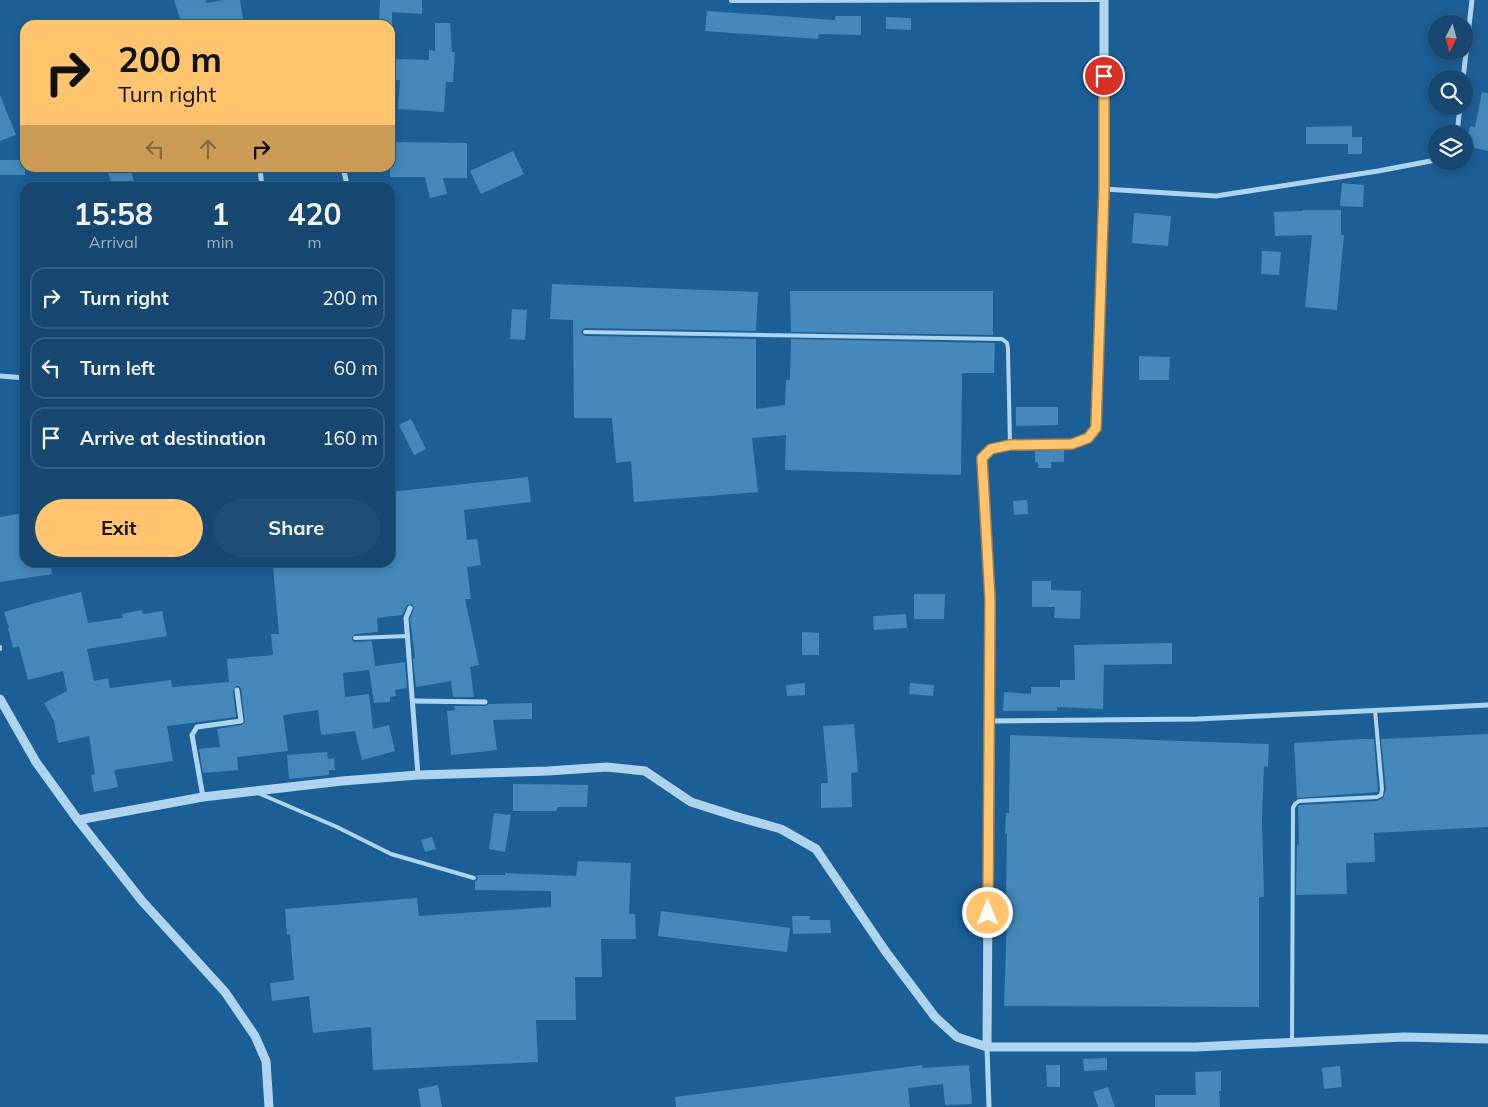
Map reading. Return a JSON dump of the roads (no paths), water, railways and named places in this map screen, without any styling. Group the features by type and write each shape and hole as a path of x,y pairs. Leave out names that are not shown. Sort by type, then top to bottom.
{"street":[{"path":"989,1107 990,599 982,458 991,449 1010,445 1072,444 1088,438 1096,428 1104,189 1104,0"},
{"path":"1464,70 1472,0"},
{"path":"1104,189 1216,196 1428,162"},
{"path":"0,376 20,378"},
{"path":"410,608 406,618 418,775"},
{"path":"203,797 192,735 196,727 241,721 237,690"},
{"path":"0,699 36,762 78,820 142,901 225,992 250,1029 266,1061 269,1107"},
{"path":"412,701 485,702"},
{"path":"990,721 1197,719 1488,705"},
{"path":"78,820 252,790 418,775 607,767 645,771 691,802 781,829 816,849 886,952 935,1017 957,1037 988,1047 1194,1047 1404,1037 1488,1039"}],"lane":[{"path":"731,1 1104,0"},
{"path":"585,332 1002,339 1007,343 1008,349 1010,445"},
{"path":"354,638 408,636"},
{"path":"1292,1043 1293,808 1299,802 1377,797 1381,795 1375,710"},
{"path":"252,790 337,827 391,854 474,878"}]}
